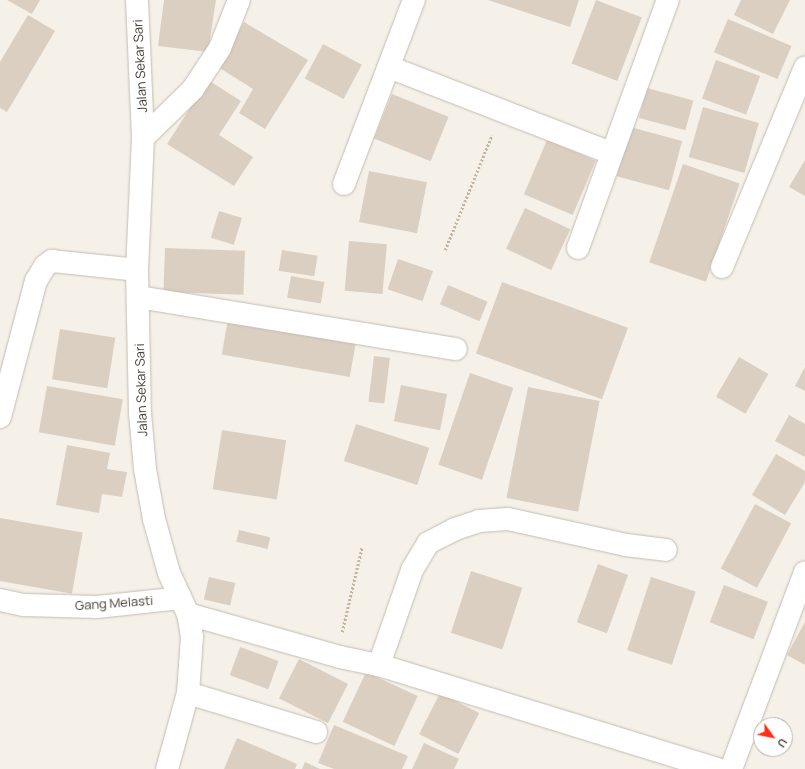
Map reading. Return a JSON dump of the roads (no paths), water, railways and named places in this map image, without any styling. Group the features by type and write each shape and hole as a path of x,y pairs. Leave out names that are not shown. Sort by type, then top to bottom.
{"street":[{"name":"Jalan Sekar Sari","path":"137,0 143,138 137,270 140,413 145,469 156,526 169,574 184,606 192,661 188,693 167,769"},
{"path":"143,138 193,89 220,48 239,0"},
{"path":"344,184 414,0"},
{"path":"578,248 611,153 668,0"},
{"path":"389,68 611,153"},
{"path":"722,267 805,68"},
{"path":"0,417 36,280 45,266 52,261 137,270"},
{"path":"138,297 456,349"},
{"path":"378,665 412,570 428,543 455,529 479,521 508,519 626,545 666,550"},
{"path":"731,769 805,572"},
{"name":"Gang Melasti","path":"0,600 24,605 97,607 184,606"},
{"path":"184,606 340,657 378,665 718,769"},
{"path":"188,693 316,732"}]}
